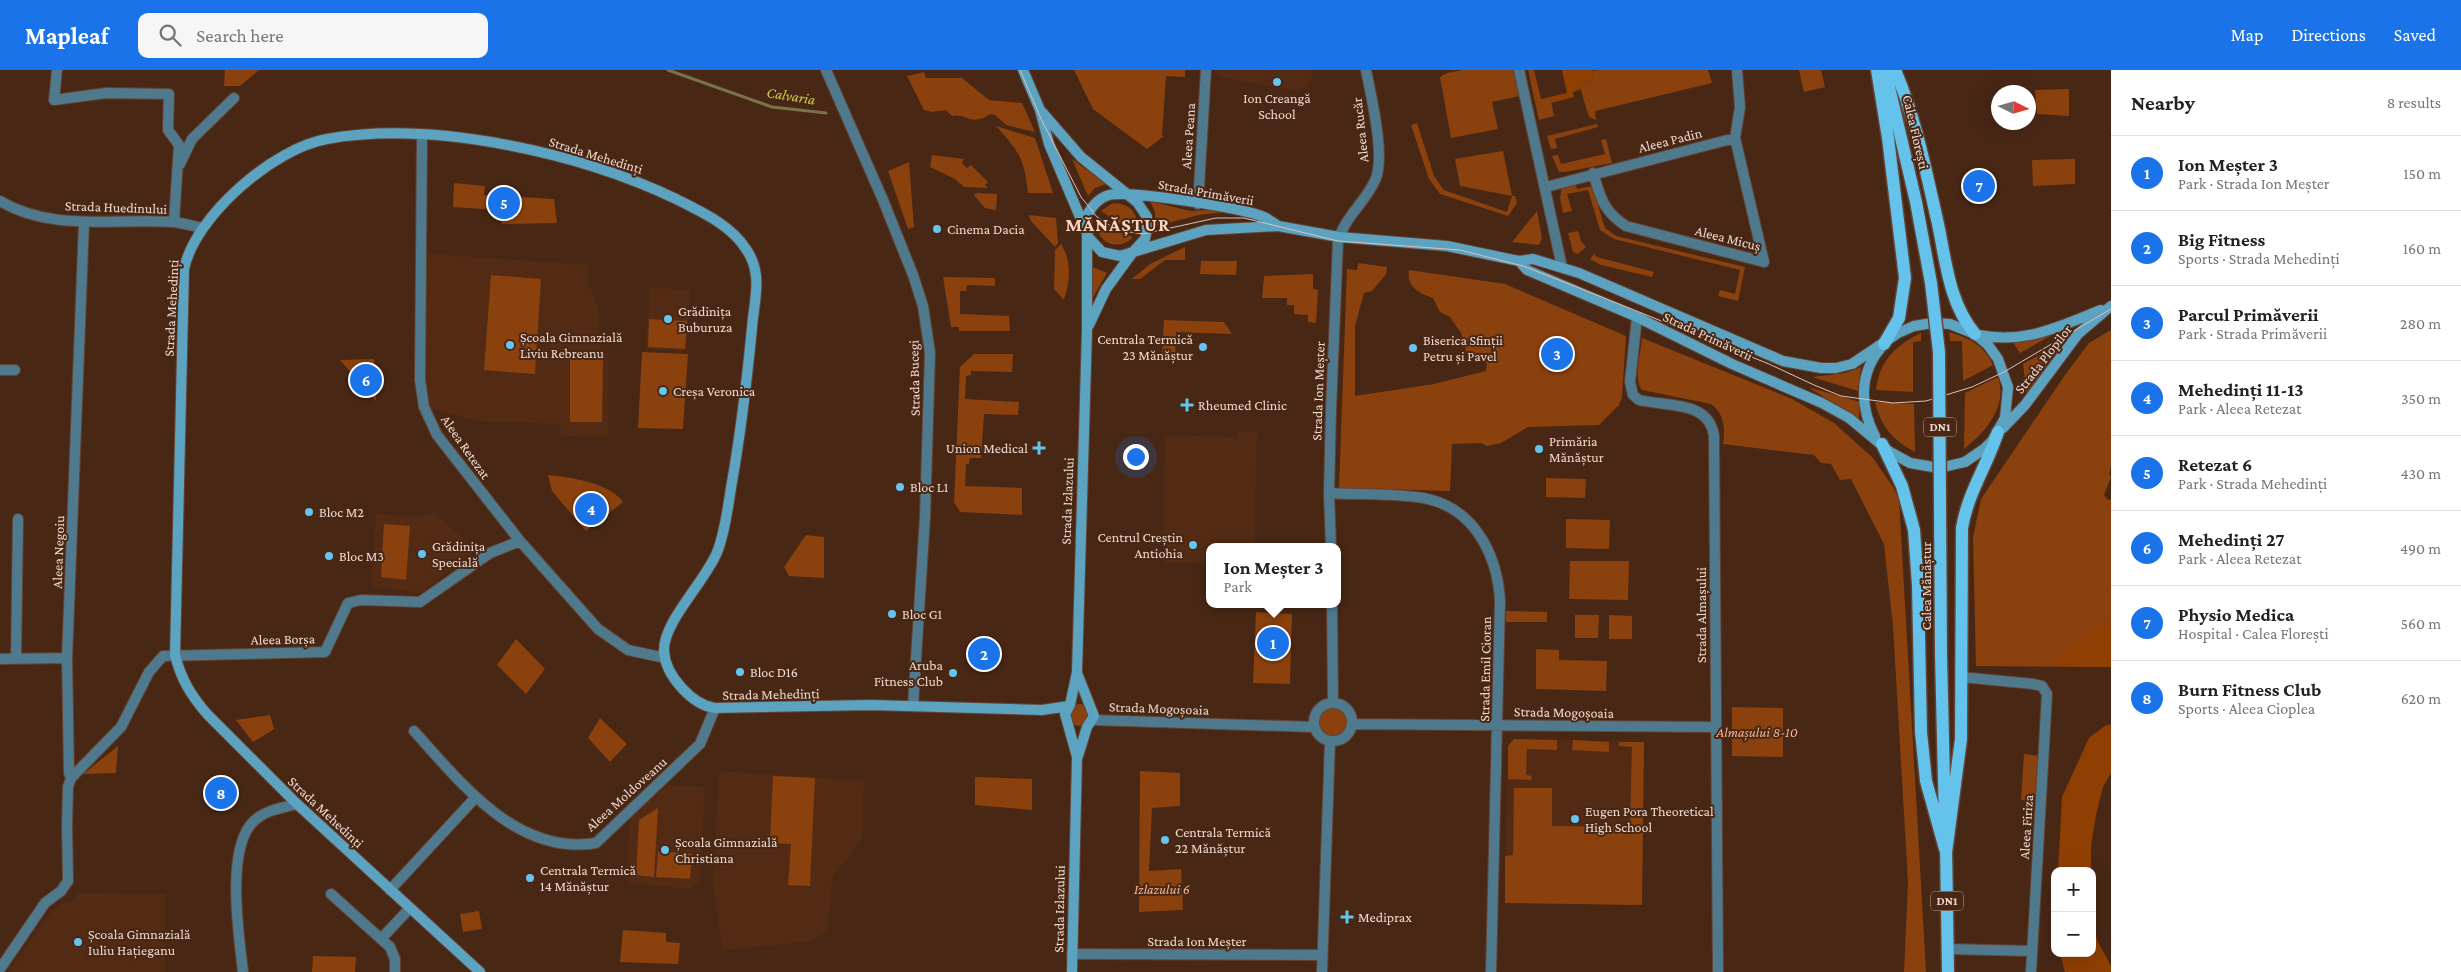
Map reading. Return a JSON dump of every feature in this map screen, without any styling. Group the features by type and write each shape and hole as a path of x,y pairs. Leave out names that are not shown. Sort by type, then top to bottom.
{"main road":[{"name":"Strada Primăverii","path":"1023,70 1040,110 1050,144 1092,244 1102,252 1114,256 1206,230 1228,227 1278,226 1339,237 1447,246 1519,261 1533,259 1562,267 1691,323 1795,364 1821,368 1843,366 1861,359 1906,330 1932,323 1958,326 1975,334 1993,351 2004,372 2008,402 2005,418 1998,432 1984,449 1960,464 1943,468 1926,467 1910,463 1890,452 1849,418 1822,403 1732,364 1637,317 1527,270 1519,261"},
{"path":"1877,70 1889,147 1905,278 1898,318 1884,344"},
{"name":"Calea Florești","path":"1885,70 1916,202"},
{"path":"1895,70 1905,93 1923,160 1953,296 1966,323 1975,334"},
{"name":"Strada Primăverii","path":"1040,110 1082,157 1127,196 1142,206 1148,223 1144,239 1132,252"},
{"name":"Strada Mehedinți","path":"480,972 297,804 195,701 184,681 176,654 184,269 190,250 203,228 260,170 301,147 328,139 376,135 444,135 513,146 625,176 694,208 734,235 745,247 751,258 756,277 750,349 726,521 716,554 670,629 665,642 665,658 671,672 701,704 715,708 913,706 1042,710 1069,706"},
{"name":"Strada Primăverii","path":"1087,232 1087,216 1096,202 1111,195 1154,196 1247,212 1263,217 1278,226"},
{"name":"Calea Mănăștur","path":"1916,202 1931,283 1939,352 1941,655 1949,964"},
{"name":"Strada Izlazului","path":"1072,972 1077,757 1065,714 1069,706 1077,672 1087,330 1087,232"},
{"name":"Strada Izlazului","path":"1087,330 1098,301 1132,252"},
{"name":"Strada Plopilor","path":"1975,334 2004,338 2041,334 2111,306"},
{"name":"Strada Plopilor","path":"1998,432 2025,405 2078,334 2111,306"},
{"name":"Strada Primăverii","path":"1882,444 1871,428 1863,400 1867,373 1884,344"},
{"path":"1946,853 1959,765 1962,528 1968,501 1988,462 1998,432"},
{"path":"1882,444 1893,464 1907,499 1914,530 1923,751 1926,780 1946,853"},
{"name":"Strada Izlazului","path":"1077,672 1088,704 1094,713 1077,757"},
{"path":"1069,706 1081,701 1088,704"},
{"name":"Strada Mehedinți","path":"1042,710 1069,724"},
{"path":"1069,724 1078,729 1090,723"}],"street":[{"path":"57,70 54,100 106,93 168,94 168,130 179,145 174,222"},
{"name":"Strada Bucegi","path":"826,70 884,200 913,275 923,306 930,353 925,517 913,706"},
{"name":"Aleea Peana","path":"1198,204 1206,70"},
{"name":"Aleea Rucăr","path":"1339,237 1345,222 1371,187 1378,167 1374,110 1366,70"},
{"path":"1519,70 1562,267"},
{"path":"1734,138 1740,107 1737,70"},
{"path":"176,172 192,139 212,117 234,98"},
{"name":"Aleea Retezat","path":"422,135 420,380 424,407 437,435 520,541 598,629 628,650 665,658"},
{"name":"Aleea Padin","path":"1546,187 1593,173 1734,138"},
{"name":"Aleea Micuș","path":"1593,173 1602,204 1612,217 1626,226 1764,262 1734,138"},
{"name":"Strada Huedinului","path":"0,201 37,216 84,222 174,222 203,228"},
{"name":"Aleea Negoiu","path":"0,969 44,903 61,891 68,881 68,787 71,778 69,773 67,658 84,222"},
{"name":"Strada Ion Meșter","path":"1331,543 1329,493 1335,268 1339,237"},
{"name":"Strada Almașului","path":"1637,317 1630,382 1633,395 1646,401 1694,410 1705,414 1711,422 1714,436 1718,972"},
{"path":"0,370 15,370"},
{"name":"Strada Emil Cioran","path":"1329,493 1426,499 1449,506 1476,528 1495,565 1499,583 1498,726 1491,972"},
{"path":"16,659 18,519"},
{"name":"Aleea Borșa","path":"176,654 325,652 348,603 361,600 420,602 490,553 520,541"},
{"path":"1332,608 1332,702"},
{"path":"71,778 121,727 149,672 157,661 163,656 176,654"},
{"path":"0,659 67,658"},
{"name":"Aleea Firiza","path":"1961,677 2042,686 2047,694 2048,704 2031,972"},
{"path":"1332,702 1342,705 1349,711 1352,724 1349,732 1343,738 1330,741 1318,735 1314,727 1314,717 1318,709 1332,702"},
{"name":"Aleea Moldoveanu","path":"414,731 476,798 504,820 533,836 555,843 579,846 596,843 700,744 715,708"},
{"name":"Strada Mogoșoaia","path":"1090,723 1314,727"},
{"name":"Strada Mogoșoaia","path":"1352,724 1715,727"},
{"path":"1322,972 1330,741"},
{"path":"390,890 476,798"},
{"path":"243,972 237,921 237,877 240,852 246,832 253,821 264,814 297,804"},
{"path":"331,894 394,953 395,972"},
{"path":"381,939 410,908"},
{"path":"1949,964 2032,951"},
{"name":"Strada Ion Meșter","path":"1072,954 1322,955"}],"shaded area":[{"name":"Ion Creangă School","path":"1214,70 1315,70 1308,86 1298,91 1218,77"},
{"path":"1562,70 1592,70 1594,80 1579,84 1581,89 1573,92 1574,97 1551,103 1550,97 1567,93"},
{"name":"Școala Gimnazială Liviu Rebreanu","path":"420,253 589,265 588,282 598,307 598,339 602,352 608,354 608,437 561,436 560,424 475,421 424,407"},
{"name":"Grădinița Buburuza","path":"650,287 690,290 687,351 646,349"},
{"path":"1238,432 1257,432 1254,543 1206,543 1206,563 1163,563 1165,435 1238,437"},
{"name":"Grădinița Specială","path":"435,513 476,550 421,593 371,586 376,514 416,517"},
{"path":"2111,619 2111,667 2055,666 2059,657 2072,644"},
{"path":"2106,725 2111,725 2111,773 2103,787 2096,815 2091,846 2091,867 2058,867 2062,797 2089,738"},
{"name":"Eugen Pora Theoretical High School","path":"1514,739 1644,742 1642,905 1505,903 1508,746"},
{"path":"719,771 864,781 862,837 833,878 827,932 808,942 723,950 713,885"},
{"name":"Școala Gimnazială Christiana","path":"667,785 705,787 700,883 689,889 626,883 630,817"},
{"name":"Școala Gimnazială Iuliu Hațieganu","path":"76,893 165,894 165,972 8,972 51,912 61,903 75,901"},
{"path":"2096,936 2111,966 2111,972 2065,972 2061,957 2096,957"}],"green space":[{"path":"225,70 259,70 240,86 224,86"},
{"path":"1074,70 1185,70 1185,77 1166,76 1162,136 1164,136 1147,149 1093,109"},
{"path":"1463,70 1513,70 1519,96 1492,102 1498,129 1451,138 1440,77 1447,73"},
{"path":"1528,70 1534,70 1541,99 1550,97 1554,116 1539,120"},
{"path":"1708,70 1712,83 1595,111 1596,120 1589,117 1579,84 1594,80 1592,71"},
{"path":"1799,70 1821,70 1825,87 1804,92"},
{"path":"924,72 926,78 962,78 989,100 1022,103 1035,132 1006,125 995,115 990,114 984,118 973,120 961,116 952,116 946,110 932,112 924,110 907,76"},
{"path":"2069,89 2069,116 2037,114 2036,90"},
{"path":"1417,123 1434,176 1444,190 1507,212 1512,196 1515,196 1517,203 1508,216 1440,194 1429,179 1411,125"},
{"path":"1597,124 1598,127 1555,139 1557,148 1551,149 1547,136"},
{"path":"996,126 1035,138 1053,193 1028,193 1025,171 1019,156"},
{"path":"1606,139 1612,163 1559,172 1552,156 1558,155 1561,164 1605,154 1601,140"},
{"path":"1503,151 1512,196 1460,186 1455,159"},
{"path":"932,155 964,159 962,163 967,168 971,165 988,182 985,185 988,188 964,187 955,179 930,167"},
{"path":"1072,159 1106,184 1095,188 1088,196"},
{"path":"2075,159 2075,184 2033,186 2032,160"},
{"path":"909,162 914,227 908,229 888,171"},
{"path":"1575,182 1577,189 1592,186 1605,228 1616,236 1745,267 1738,301 1718,296 1720,290 1735,294 1740,270 1614,239 1600,230 1588,190 1567,194 1572,211 1563,213 1560,198 1562,186"},
{"path":"454,183 485,186 484,195 554,199 557,223 502,224 499,210 453,207"},
{"path":"976,193 997,194 996,210 985,208 974,195"},
{"path":"1150,201 1190,211 1213,210 1226,212 1199,215 1156,226 1155,212"},
{"path":"1111,204 1122,204 1131,209 1136,217 1137,228 1122,225 1101,211"},
{"path":"1537,211 1542,238 1539,245 1512,242"},
{"path":"1029,215 1056,218 1058,243 1055,247 1031,221"},
{"path":"1097,220 1115,231 1133,237 1121,244 1108,243 1099,234"},
{"path":"1578,231 1581,241 1586,247 1578,254 1573,252 1568,233"},
{"path":"1061,244 1067,257 1069,271 1068,286 1064,300 1054,289 1055,250"},
{"path":"1185,247 1185,260 1165,260 1140,279 1132,279 1150,264"},
{"path":"1594,254 1597,257 1654,272 1652,277 1601,265 1590,259"},
{"path":"1201,261 1237,261 1236,275 1200,274"},
{"path":"1358,263 1387,267 1386,274 1372,291 1364,293 1355,326 1355,396 1434,384 1486,371 1487,363 1468,358 1461,333 1450,317 1440,312 1433,298 1418,291 1412,285 1409,270 1505,284 1626,336 1622,397 1619,405 1599,425 1528,427 1501,443 1487,446 1481,443 1452,444 1450,491 1339,488 1347,269 1357,270"},
{"path":"1090,266 1107,273 1088,306"},
{"path":"1313,274 1313,289 1318,290 1316,323 1308,322 1308,315 1294,314 1294,305 1287,305 1287,298 1262,298 1264,276"},
{"path":"491,275 541,279 535,374 484,370"},
{"path":"943,277 995,278 995,286 967,285 966,291 960,291 960,314 1009,316 1010,331 959,331 959,327 951,327"},
{"path":"649,319 687,321 685,349 648,347"},
{"path":"1164,320 1224,322 1232,334 1176,332 1175,360 1162,359"},
{"path":"2111,330 2111,467 2109,474 2111,477 2104,495 2108,500 2111,499 2111,667 1976,666 1973,537 1981,499 2065,375 2089,343"},
{"path":"1949,332 1975,343 1985,352 1993,365 1963,381 1962,341 1950,341"},
{"path":"1921,333 1921,341 1913,342 1913,392 1876,390 1881,371 1890,355 1904,343"},
{"path":"2052,335 2020,353 2011,339"},
{"path":"1642,338 1792,399 1834,423 1873,458 1899,499 1926,972 1904,972 1908,882 1893,626 1884,544 1851,479 1840,480 1831,464 1821,463 1814,455 1723,444 1723,422 1719,412 1711,404 1642,390 1638,379 1638,365"},
{"path":"2064,342 2027,394 2023,364"},
{"name":"Creșa Veronica","path":"642,352 688,354 683,429 638,428"},
{"path":"974,354 1013,354 1012,372 971,371 971,375 966,376 965,399 1019,402 1018,415 984,414 981,458 970,458 969,464 966,464 965,486 1022,488 1022,515 960,512 954,502 960,367"},
{"path":"570,357 603,357 602,422 570,422"},
{"path":"374,359 376,401 340,360"},
{"path":"1861,367 1858,391 1812,377 1845,373"},
{"path":"1998,377 2000,398 1993,418 1980,435 1964,449 1965,393"},
{"path":"1808,387 1860,402 1859,419"},
{"path":"1875,402 1914,404 1915,452 1900,443 1884,426"},
{"path":"548,475 589,482 609,490 623,502 586,531 552,491"},
{"path":"1546,478 1586,479 1585,498 1546,497"},
{"path":"1566,519 1610,520 1609,549 1566,548"},
{"path":"384,524 410,526 406,580 381,577"},
{"path":"806,535 824,537 824,578 789,576 784,567"},
{"path":"1570,561 1629,561 1628,600 1569,599"},
{"path":"1506,611 1547,612 1547,622 1506,622"},
{"path":"1256,612 1292,614 1290,684 1253,683"},
{"path":"1575,615 1599,615 1598,638 1575,638"},
{"path":"1609,615 1632,616 1632,639 1609,639"},
{"path":"516,639 545,669 526,694 497,665"},
{"path":"1536,649 1559,650 1559,660 1607,661 1606,691 1536,689"},
{"path":"1080,704 1090,711 1091,715 1084,725 1080,726 1070,719 1069,715 1076,705"},
{"path":"1332,704 1338,705 1343,709 1347,714 1347,726 1343,731 1338,735 1332,736 1326,735 1321,731 1317,726 1316,720 1317,714 1321,709 1326,705"},
{"name":"Almașului 8-10","path":"1732,707 1783,708 1783,757 1732,756"},
{"path":"270,715 274,729 253,742 236,720"},
{"path":"600,718 627,744 610,762 588,738"},
{"path":"1514,739 1557,740 1557,750 1527,749 1526,775 1532,776 1531,780 1508,779 1508,746"},
{"path":"1573,740 1609,742 1609,752 1572,750"},
{"path":"1619,742 1644,742 1642,905 1505,903 1505,856 1513,855 1514,788 1552,788 1552,826 1630,827 1632,747 1619,746"},
{"path":"118,746 116,773 83,774"},
{"path":"2024,754 2040,756 2036,801 2021,800"},
{"name":"Izlazului 6","path":"1140,771 1180,773 1180,806 1152,808 1149,871 1181,869 1183,910 1139,912"},
{"path":"773,776 815,778 810,886 788,885 791,844 770,843"},
{"path":"975,777 1032,779 1032,810 975,805"},
{"path":"658,808 654,877 636,875 639,820"},
{"path":"658,851 692,854 690,879 656,877"},
{"path":"479,911 482,929 463,932 460,914"},
{"path":"623,930 666,933 666,942 680,943 678,964 620,962"},
{"path":"313,956 356,957 355,972 312,972"}],"waterway":[{"name":"Calvaria","path":"668,70 772,107 826,113"}],"tram line":[{"path":"1020,70 1042,121 1081,197 1097,217 1117,230 1143,234 1216,218 1244,218 1338,241 1460,250 1523,266 1769,364 1841,396 1893,403 1926,401 1972,387 2004,372 2111,309"}],"place":[{"name":"Ion Creangă School","path":"1277,82"},
{"name":"Physio Medica","path":"1979,186"},
{"name":"Retezat 6","path":"504,203"},
{"name":"Cinema Dacia","path":"937,229"},
{"name":"Grădinița Buburuza","path":"668,319"},
{"name":"Școala Gimnazială Liviu Rebreanu","path":"510,345"},
{"name":"Centrala Termică 23 Mănăștur","path":"1203,347"},
{"name":"Biserica Sfinții Petru și Pavel","path":"1413,348"},
{"name":"Parcul Primăverii","path":"1557,354"},
{"name":"Mehedinți 27","path":"366,380"},
{"name":"Creșa Veronica","path":"663,391"},
{"name":"Rheumed Clinic","path":"1187,405"},
{"name":"Union Medical","path":"1039,448"},
{"name":"Primăria Mănăștur","path":"1539,449"},
{"name":"Bloc L1","path":"900,487"},
{"name":"Mehedinți 11-13","path":"591,509"},
{"name":"Bloc M2","path":"309,512"},
{"name":"Centrul Creștin Antiohia","path":"1193,545"},
{"name":"Grădinița Specială","path":"422,554"},
{"name":"Bloc M3","path":"329,556"},
{"name":"Bloc G1","path":"892,614"},
{"name":"Ion Meșter 3","path":"1273,643"},
{"name":"Big Fitness","path":"984,654"},
{"name":"Bloc D16","path":"740,672"},
{"name":"Aruba Fitness Club","path":"953,673"},
{"name":"Burn Fitness Club","path":"221,793"},
{"name":"Eugen Pora Theoretical High School","path":"1575,819"},
{"name":"Centrala Termică 22 Mănăștur","path":"1165,840"},
{"name":"Școala Gimnazială Christiana","path":"665,850"},
{"name":"Centrala Termică 14 Mănăștur","path":"530,878"},
{"name":"Mediprax","path":"1347,917"},
{"name":"Școala Gimnazială Iuliu Hațieganu","path":"78,942"}],"district":[{"name":"MĂNĂȘTUR","path":"1118,224"}]}
